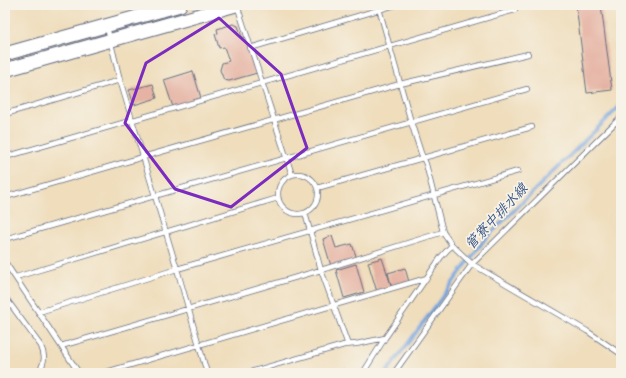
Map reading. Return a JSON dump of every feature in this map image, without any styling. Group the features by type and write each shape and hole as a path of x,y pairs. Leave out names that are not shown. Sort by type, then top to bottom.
{"main road":[{"path":"5,54 180,5"},
{"path":"5,70 237,5"}],"lane":[{"path":"237,5 292,175"},
{"path":"250,48 379,7 395,5"},
{"path":"379,7 411,122 426,164 443,232 452,245 472,264 587,331 621,354"},
{"path":"5,157 515,10"},
{"path":"106,26 120,80 189,308 207,373"},
{"path":"5,197 400,84 528,54"},
{"path":"5,114 120,80"},
{"path":"5,239 527,89"},
{"path":"394,373 472,264 621,117"},
{"path":"317,188 532,127"},
{"path":"39,312 177,269 518,171"},
{"path":"292,175 303,175 312,180 317,188 318,198 315,206 305,213 298,214 288,211 282,206 278,198 282,182 292,175"},
{"path":"16,277 278,198"},
{"path":"305,213 333,304 348,344"},
{"path":"61,346 322,270 443,232"},
{"path":"364,373 385,338 441,257 452,245"},
{"path":"5,262 79,373"},
{"path":"103,373 333,304 427,278"},
{"path":"5,296 41,346 45,354 44,362 39,373"},
{"path":"247,373 348,344 356,344 385,338"}],"highlighted area":[{"path":"219,18 281,74 307,148 231,207 175,189 125,123 146,63"}],"building":[{"path":"576,5 601,5 612,90 587,93"},
{"path":"233,24 238,26 242,37 247,38 257,73 229,81 224,80 220,70 222,63 229,61 224,47 219,48 215,34 218,33 217,29"},
{"path":"193,71 201,98 173,107 164,80"},
{"path":"153,84 157,98 134,105 129,90"},
{"path":"332,236 336,248 352,244 357,259 331,266 323,239"},
{"path":"382,258 391,285 388,273 405,268 409,282 377,292 368,262"},
{"path":"356,264 364,292 344,298 336,270"},
{"path":"343,369 351,373 341,373"}],"waterway":[{"name":"管寮中排水線","path":"386,373 485,239 621,105"}]}
